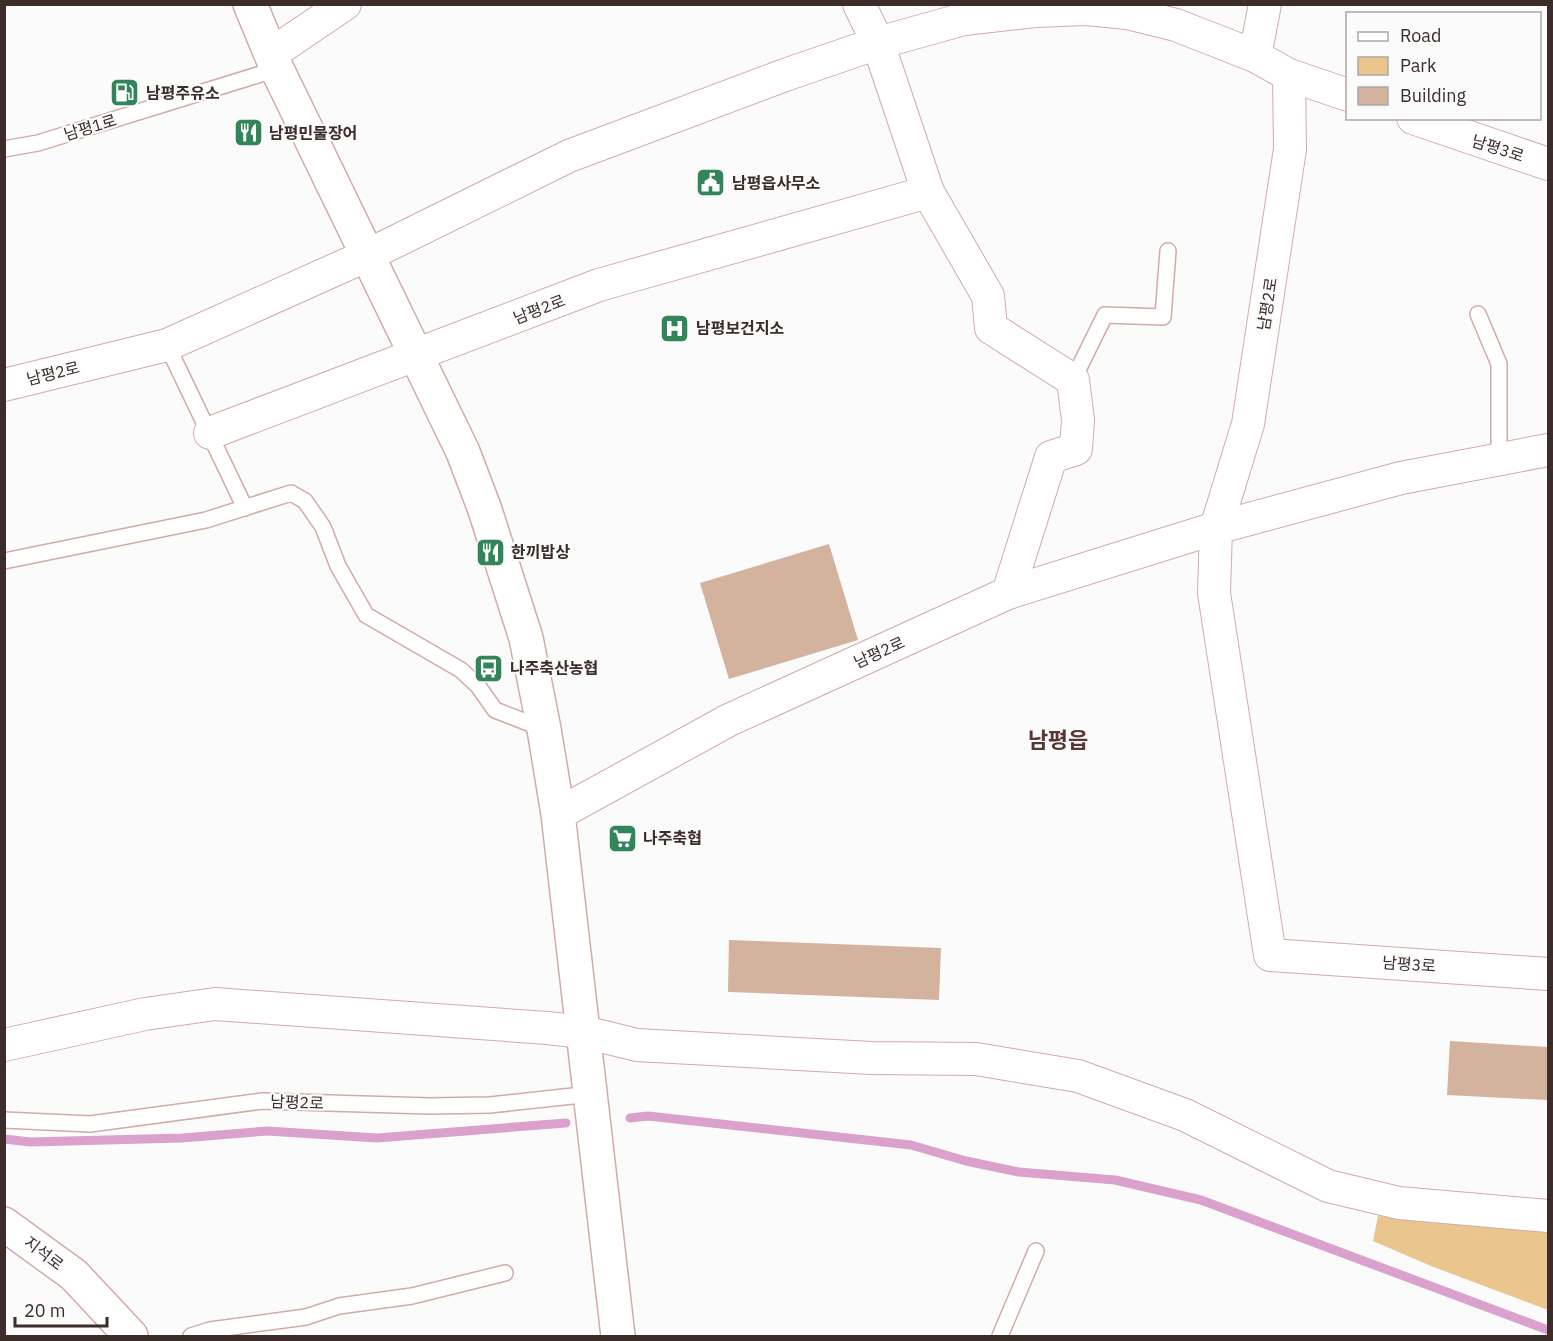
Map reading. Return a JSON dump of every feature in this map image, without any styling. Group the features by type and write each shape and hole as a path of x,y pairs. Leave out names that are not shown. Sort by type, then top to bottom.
{"street":[{"path":"250,4 274,62 463,452 485,510 526,638 558,814 618,1336"},
{"path":"274,62 345,4"},
{"path":"859,4 878,43 928,192 988,296 991,328 1073,380 1078,420 1076,448 1051,457 1008,593"},
{"path":"1265,4 1255,56 1290,75 1346,95"},
{"name":"남평2로","path":"4,385 167,345 368,255 569,156 878,43 964,19 1035,11 1086,9 1127,13 1176,25 1255,56"},
{"name":"남평2로","path":"1270,955 1214,593 1216,528 1248,424 1290,149 1290,75"},
{"name":"남평3로","path":"1419,120 1548,164"},
{"name":"남평2로","path":"210,433 416,357 599,285 928,192"},
{"name":"남평2로","path":"558,814 729,720 1008,593 1216,528 1401,478 1548,450"},
{"name":"남평3로","path":"1270,955 1548,974"},
{"path":"4,1045 145,1014 215,1004 584,1032 637,1045 871,1058 976,1059 1078,1076 1185,1115 1328,1186 1399,1203 1548,1216"},
{"name":"지석로","path":"4,1224 74,1275 131,1336"}],"lane":[{"name":"남평1로","path":"4,149 38,143 274,62"},
{"path":"1073,380 1105,315 1163,317 1168,251"},
{"path":"1478,314 1499,364 1499,460"},
{"path":"167,345 245,508"},
{"path":"4,561 206,520 291,493 305,501 323,527 338,566 366,615 461,670 477,686 495,710 544,729"},
{"name":"남평2로","path":"4,1120 90,1124 262,1101 429,1106 490,1105 591,1094"},
{"path":"1000,1336 1036,1251"},
{"path":"191,1336 210,1330 306,1317 339,1306 412,1296 505,1273"}],"green space":[{"path":"1378,1216 1548,1232 1548,1310 1431,1266 1373,1241"}],"building":[{"path":"829,544 858,640 729,679 700,583"},
{"path":"729,940 941,948 939,1000 728,992"},
{"path":"1450,1041 1548,1047 1548,1100 1447,1095"}],"waterway":[{"path":"630,1118 648,1116 911,1145 966,1161 1019,1172 1115,1180 1201,1200 1548,1330"},
{"path":"4,1139 30,1142 182,1138 267,1131 377,1138 566,1123"}],"place":[{"name":"남평주유소","path":"125,93"},
{"name":"남평민물장어","path":"248,133"},
{"name":"남평읍사무소","path":"711,183"},
{"name":"남평보건지소","path":"675,328"},
{"name":"한끼밥상","path":"490,552"},
{"name":"나주축산농협","path":"489,668"},
{"name":"나주축협","path":"622,838"}],"district":[{"name":"남평읍","path":"1058,740"}]}
